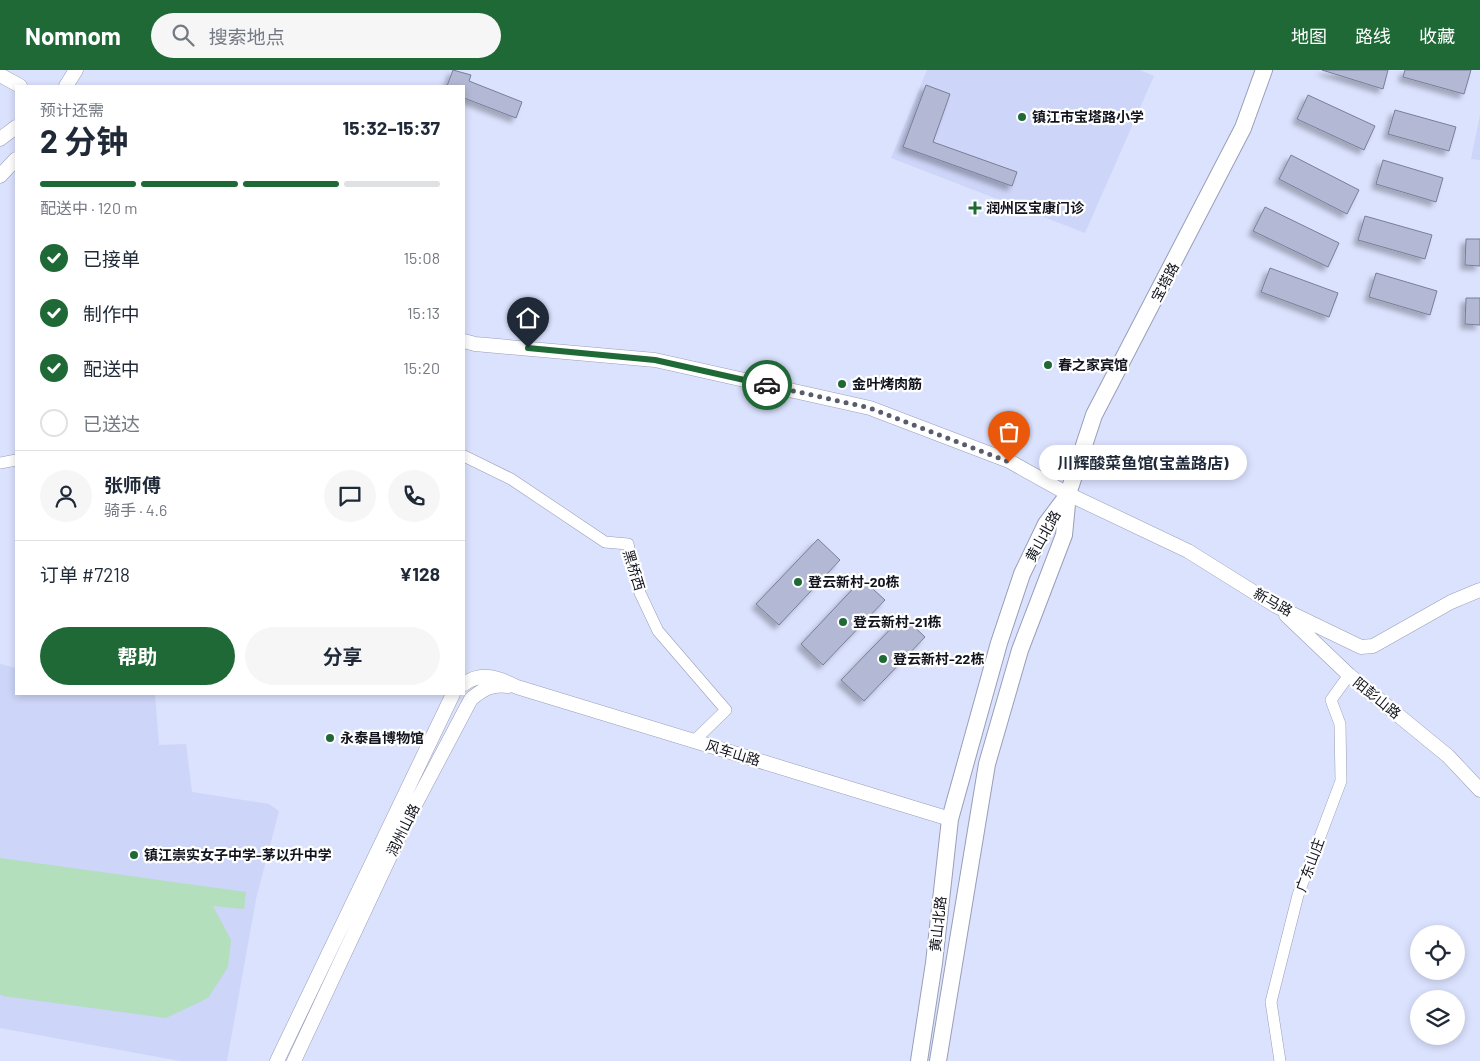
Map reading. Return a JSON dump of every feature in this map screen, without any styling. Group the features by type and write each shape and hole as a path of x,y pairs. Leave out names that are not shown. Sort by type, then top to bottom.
{"main road":[{"name":"宝塔路","path":"1068,494 1094,415 1243,128 1264,70"},
{"name":"黄山北路","path":"918,1061 934,963 950,818 999,643 1022,574 1046,524 1068,494"},
{"name":"黄山北路","path":"938,1061 987,764 1020,650 1064,535 1068,494"}],"street":[{"path":"67,85 76,70"},
{"path":"0,74 18,85"},
{"path":"0,139 15,128"},
{"path":"0,176 15,160"},
{"name":"新马路","path":"465,341 475,344 655,360 870,408 1009,462 1068,494 1188,550 1276,606 1361,647 1373,646 1451,602 1480,590"},
{"name":"黑桥西","path":"465,456 511,479 604,542 628,544 640,593 658,631 726,710 694,741"},
{"path":"0,463 15,460"},
{"name":"阳彭山路","path":"1276,606 1349,675 1448,756 1480,790"},
{"name":"广东山庄","path":"1280,1061 1271,1002 1298,895 1340,781 1340,724 1331,700 1349,675"},
{"path":"465,684 481,676 496,677 518,687"},
{"name":"润州山路","path":"294,1061 407,820 471,699 482,689 494,684 518,687"},
{"name":"风车山路","path":"518,687 950,818"},
{"name":"润州山路","path":"277,1061 453,695"}],"shaded area":[{"name":"镇江市宝塔路小学","path":"927,70 1140,70 1154,76 1085,233 891,158"},
{"path":"1480,115 1480,160 1471,159"},
{"name":"镇江崇实女子中学-茅以升中学","path":"0,664 15,668 15,695 155,695 159,745 186,744 192,792 269,804 279,811 256,899 227,1061 180,1061 0,1028"}],"green space":[{"path":"0,858 246,892 244,909 213,906 231,940 228,967 208,998 166,1018 3,996 0,994"}],"building":[{"path":"453,70 471,75 469,81 522,102 516,118 465,98 465,85 447,85"},
{"path":"1322,70 1388,70 1383,89"},
{"path":"1405,70 1471,70 1464,94 1403,77"},
{"path":"926,85 950,94 933,142 1017,172 1012,186 903,147"},
{"path":"1308,95 1375,126 1364,150 1297,119"},
{"path":"1395,110 1456,127 1449,151 1388,134"},
{"path":"1291,155 1359,190 1347,214 1279,179"},
{"path":"1383,160 1443,178 1436,202 1376,184"},
{"path":"1265,207 1339,243 1328,267 1253,231"},
{"path":"1365,216 1432,235 1425,259 1358,240"},
{"path":"1466,239 1480,239 1480,266 1465,265"},
{"path":"1270,268 1338,293 1329,317 1261,292"},
{"path":"1376,273 1437,291 1430,315 1369,297"},
{"path":"1466,298 1480,298 1480,325 1465,324"},
{"name":"登云新村-20栋","path":"818,539 840,560 779,625 756,604"},
{"name":"登云新村-21栋","path":"862,579 885,600 823,665 801,644"},
{"name":"登云新村-22栋","path":"903,616 925,637 864,701 841,680"}],"way so far":[{"path":"767,385 870,408 1009,462"}],"place":[{"name":"镇江市宝塔路小学","path":"1022,117"},
{"name":"润州区宝康门诊","path":"975,208"},
{"name":"春之家宾馆","path":"1048,365"},
{"name":"金叶烤肉筋","path":"842,384"},
{"name":"川辉酸菜鱼馆(宝盖路店)","path":"1009,462"},
{"name":"登云新村-20栋","path":"798,582"},
{"name":"登云新村-21栋","path":"843,622"},
{"name":"登云新村-22栋","path":"883,659"},
{"name":"永泰昌博物馆","path":"330,738"},
{"name":"镇江崇实女子中学-茅以升中学","path":"134,855"}],"route":[{"path":"528,348 655,360 767,385"}]}
